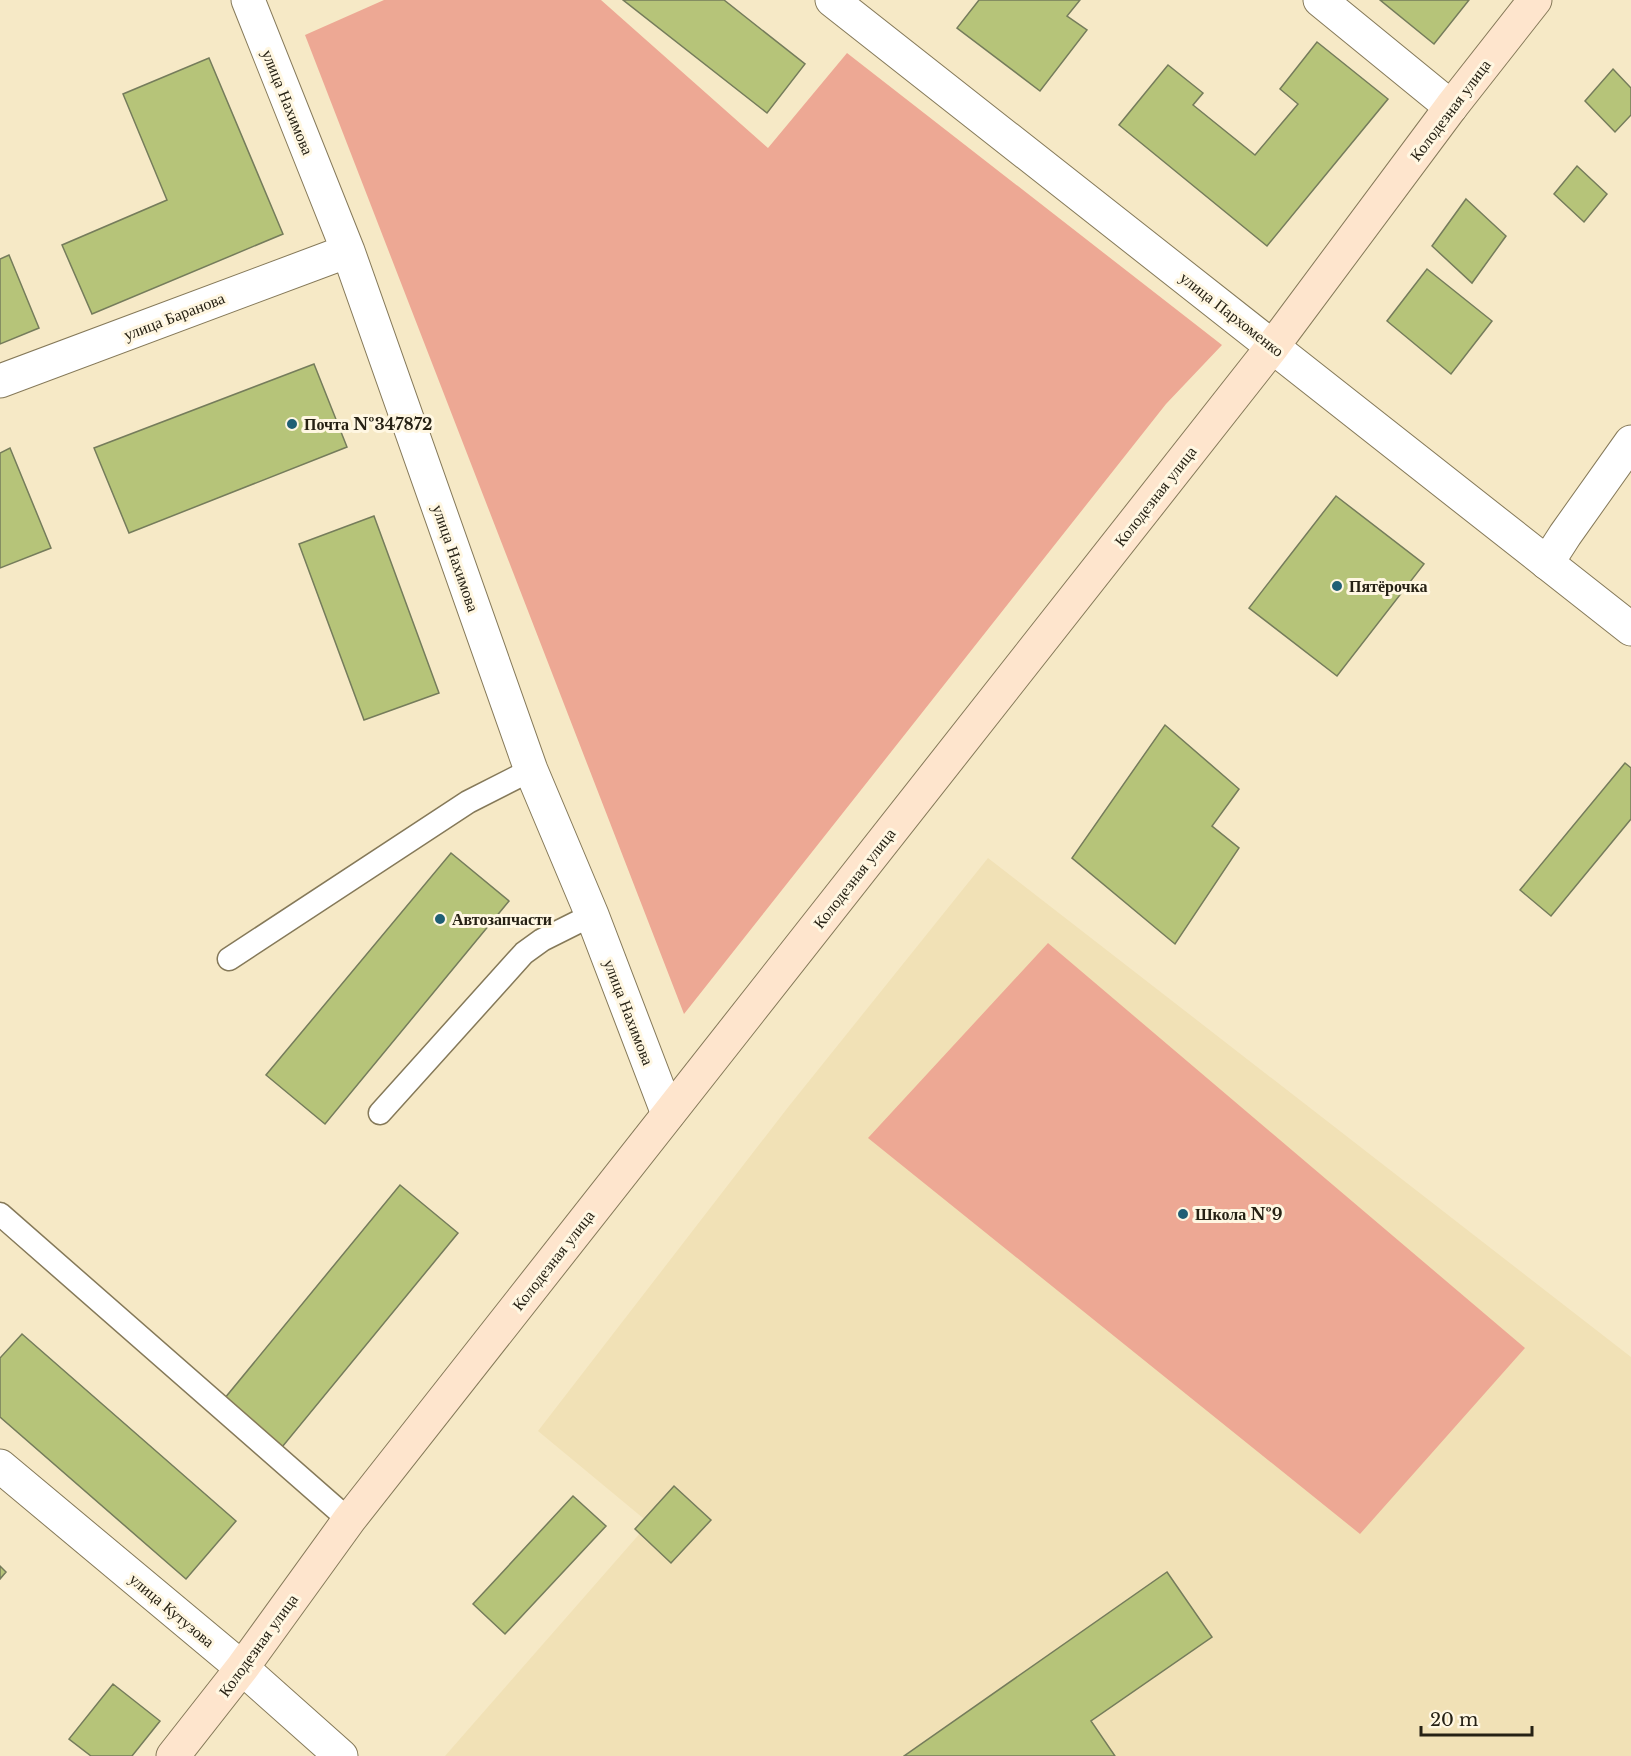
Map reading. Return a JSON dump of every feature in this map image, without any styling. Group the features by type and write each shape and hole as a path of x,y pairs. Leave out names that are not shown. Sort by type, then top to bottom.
{"main road":[{"name":"Колодезная улица","path":"173,1756 242,1668 349,1520 1273,346 1451,106 1535,0"}],"street":[{"name":"улица Нахимова","path":"248,0 348,251 531,770 592,915 669,1114"},
{"name":"улица Пархоменко","path":"832,0 1631,629"},
{"path":"1320,0 1451,106"},
{"name":"улица Баранова","path":"0,381 348,251"},
{"path":"1547,563 1631,442"},
{"name":"улица Кутузова","path":"0,1466 242,1668 341,1756"}],"lane":[{"path":"229,959 468,802 531,770"},
{"path":"380,1113 524,952 542,940 592,915"},
{"path":"0,1214 349,1520"}],"shaded area":[{"path":"384,0 601,0 768,148 847,53 1222,345 1166,404 684,1014 305,35"},
{"name":"Школа №9","path":"988,858 1631,1357 1631,1756 445,1756 649,1523 538,1431 789,1106"},
{"path":"1048,943 1525,1348 1360,1534 868,1138"}],"building":[{"path":"623,0 724,0 805,64 767,113"},
{"path":"979,0 1080,0 1067,16 1087,30 1040,91 957,28"},
{"path":"1380,0 1469,0 1434,44"},
{"path":"1317,42 1388,99 1267,246 1119,125 1168,65 1203,93 1193,105 1255,155 1298,104 1280,89"},
{"path":"209,58 283,234 92,314 62,245 167,200 123,94"},
{"path":"1613,69 1631,88 1631,115 1615,132 1585,101"},
{"path":"1577,166 1607,194 1584,222 1554,194"},
{"path":"1466,199 1506,236 1472,283 1432,246"},
{"path":"9,255 39,328 0,344 0,259"},
{"path":"1427,269 1492,321 1451,374 1387,321"},
{"path":"314,364 347,447 129,533 94,448"},
{"path":"10,448 51,548 0,568 0,453"},
{"name":"Пятёрочка","path":"1336,496 1424,564 1337,676 1249,608"},
{"path":"374,516 439,693 364,720 299,544"},
{"path":"1165,725 1239,789 1212,826 1239,848 1175,944 1072,858"},
{"path":"1625,763 1631,768 1631,819 1551,916 1520,890"},
{"path":"451,853 509,901 325,1124 266,1075"},
{"path":"400,1185 458,1233 278,1452 220,1404"},
{"path":"22,1334 236,1521 186,1579 0,1417 0,1358"},
{"path":"674,1486 711,1520 671,1563 635,1529"},
{"path":"573,1496 606,1526 505,1634 473,1604"},
{"path":"0,1566 6,1572 0,1579"},
{"path":"1167,1572 1212,1637 1091,1721 1115,1756 904,1756"},
{"path":"113,1684 160,1721 132,1756 91,1756 69,1739"}],"place":[{"name":"Почта №347872","path":"292,424"},
{"name":"Пятёрочка","path":"1337,586"},
{"name":"Автозапчасти","path":"440,919"},
{"name":"Школа №9","path":"1183,1214"}]}
